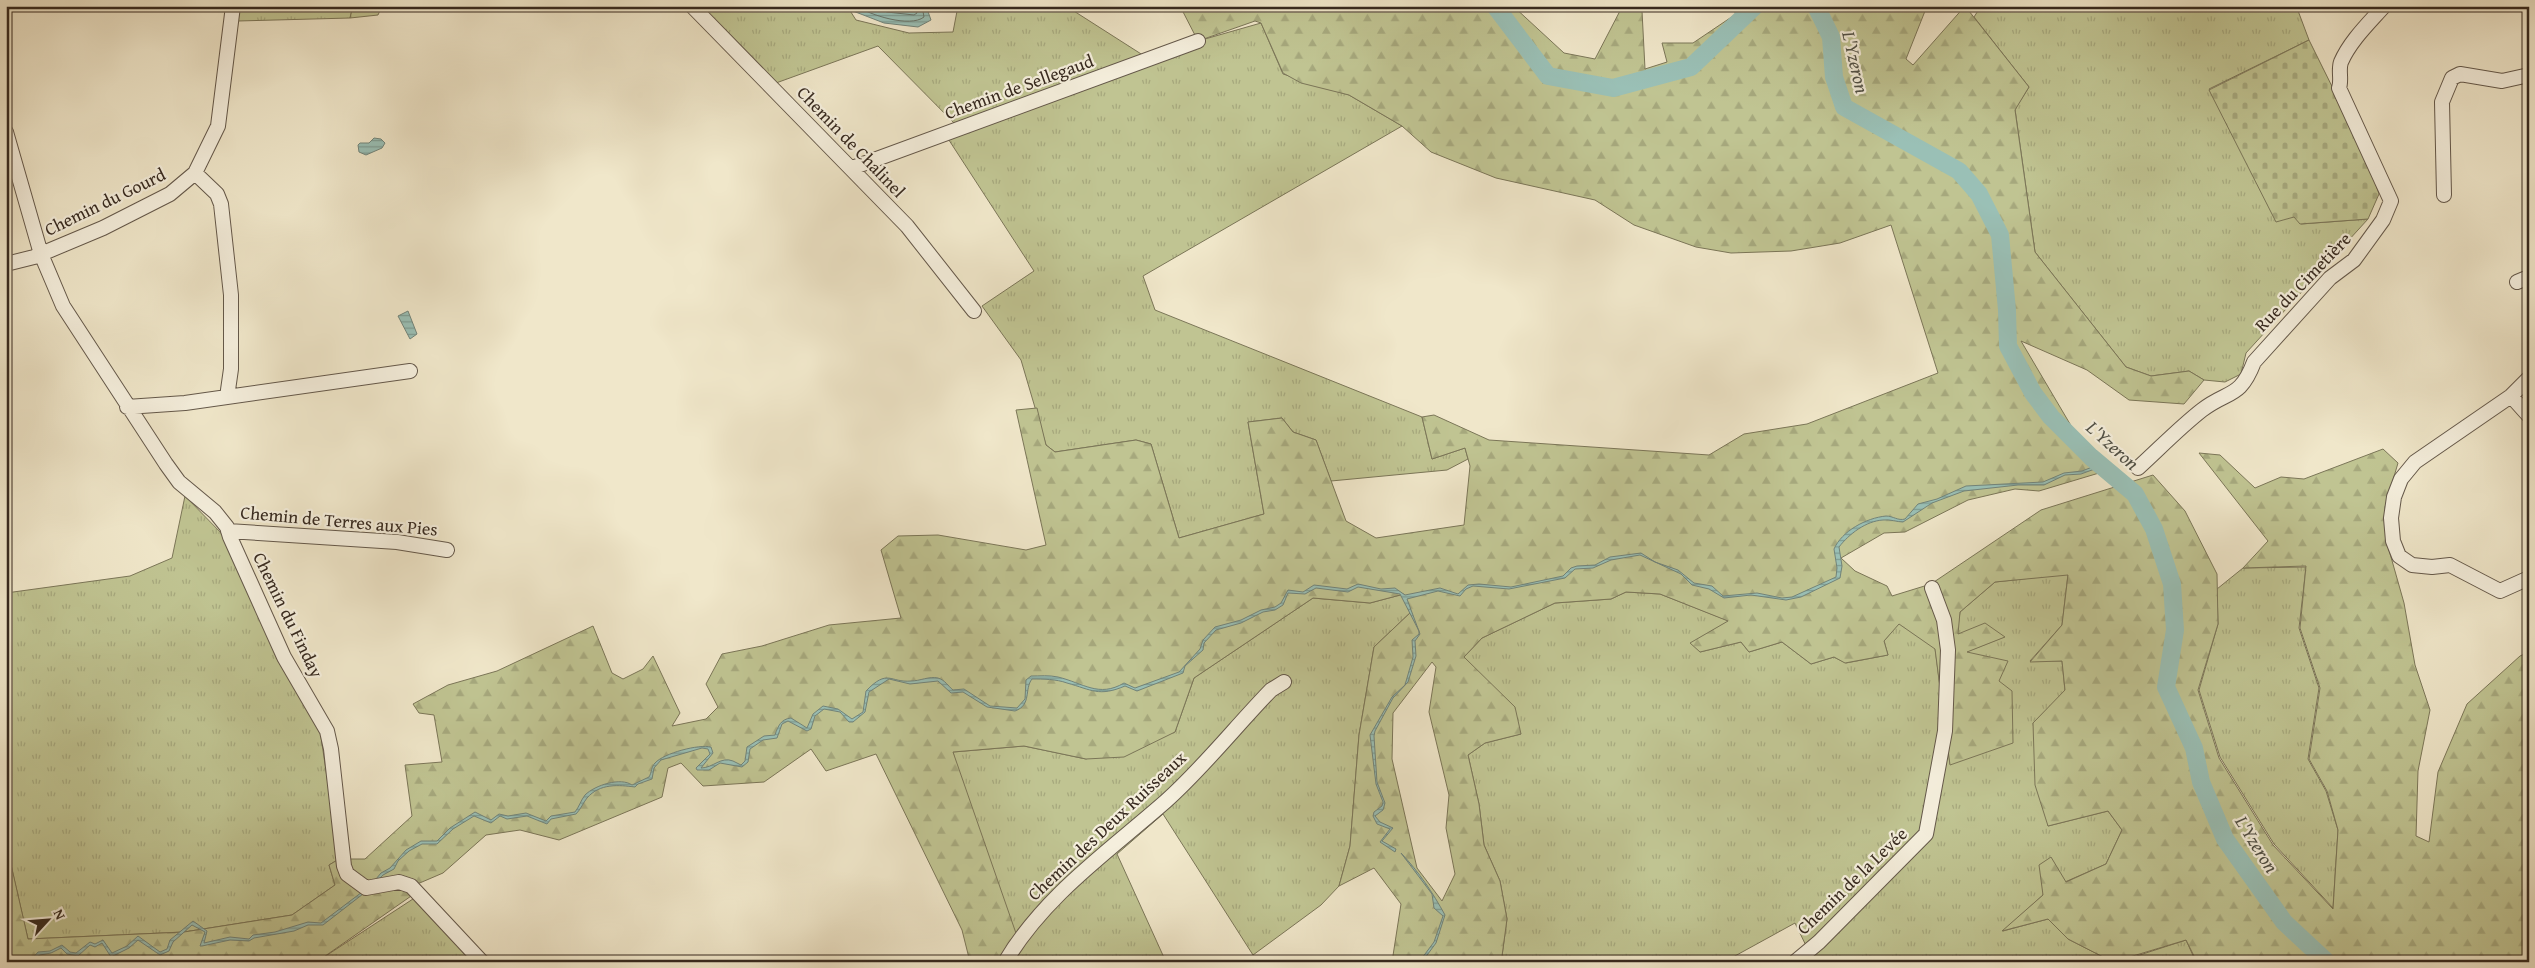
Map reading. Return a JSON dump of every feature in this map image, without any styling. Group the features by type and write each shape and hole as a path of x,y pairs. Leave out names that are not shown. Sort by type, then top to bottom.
{"street":[{"name":"Chemin du Gourd","path":"6,264 41,254 103,228 170,194 194,173 218,126 233,6"},
{"name":"Chemin de Chalinel","path":"692,6 852,168 926,248 974,311"},
{"name":"Rue du Cimetière","path":"2138,468 2203,409 2230,396 2248,379 2254,362 2330,278 2354,260 2383,220 2391,201 2339,88 2341,82 2340,63 2363,30 2384,6"},
{"name":"Chemin de Sellegaud","path":"852,168 1198,41"},
{"path":"2444,195 2442,102 2452,78 2460,74 2502,81 2529,75"},
{"name":"Chemin du Finday","path":"6,132 41,254 63,306 127,407 179,482 214,512 228,531 284,657 326,731 331,748 344,866 347,874 369,888 399,882 412,886 482,962"},
{"path":"194,173 217,194 221,204 232,295 231,369 227,397"},
{"path":"127,407 227,397 410,371"},
{"path":"2529,378 2511,396 2416,462 2401,479 2394,497 2392,511 2393,541 2399,556 2412,565 2432,567 2450,565 2500,591 2529,578"},
{"path":"2511,396 2529,416"},
{"name":"Chemin de Terres aux Pies","path":"228,531 397,542 447,550"},
{"name":"Chemin de la Levée","path":"1795,962 1818,942 1926,834 1945,731 1948,650 1944,620 1932,588"},
{"name":"Chemin des Deux Ruisseaux","path":"1005,962 1018,939 1056,895 1167,800 1271,690 1284,682"}],"green space":[{"path":"240,6 353,6 350,18 238,21"},
{"path":"353,6 382,6 378,15 350,18"},
{"path":"700,6 847,6 856,20 909,33 953,32 958,6 1066,6 1149,59 1198,41 1261,23 1283,74 1349,95 1402,126 1143,276 1155,310 1422,417 1432,459 1465,448 1468,459 1447,470 1331,481 1316,440 1293,432 1282,418 1248,422 1264,514 1179,538 1151,444 1136,440 1055,452 1046,445 1021,360 982,306 1034,271 945,134 959,128 878,46 776,83"},
{"path":"1180,6 1513,6 1564,53 1595,59 1622,7 1642,11 1645,69 1667,62 1662,43 1693,43 1736,14 1731,6 1927,6 1906,59 1913,65 1965,6 2029,87 2015,110 2035,252 2126,367 2151,376 2189,371 2204,380 2184,404 2129,400 2087,370 2021,341 2099,473 2039,491 2015,489 1968,500 1905,532 1884,533 1841,558 1855,571 1887,586 1892,596 1931,584 2041,510 2153,475 2185,511 2217,574 2218,624 2198,690 2219,758 2273,845 2333,909 2338,830 2327,791 2309,759 2320,688 2300,628 2306,566 2243,568 2268,541 2199,453 2220,455 2255,488 2281,477 2304,479 2383,449 2398,463 2385,507 2389,550 2404,603 2415,665 2430,710 2418,771 2416,836 2429,842 2438,772 2467,704 2520,656 2529,652 2529,962 2197,962 2186,940 2113,962 2068,939 2048,919 2002,931 2043,895 2039,865 2051,857 2066,882 2106,864 2122,830 2108,811 2048,826 2035,785 2033,723 2065,690 2062,661 2030,662 2062,625 2068,575 1995,582 1960,612 1958,634 1985,623 2005,637 1967,652 2008,661 1999,681 2012,691 2013,743 1950,765 1935,649 1899,624 1884,641 1888,655 1845,663 1834,657 1811,664 1782,642 1749,652 1741,642 1700,652 1690,643 1728,621 1660,594 1626,592 1611,599 1555,603 1482,638 1464,657 1515,707 1521,734 1485,743 1468,755 1479,804 1484,845 1500,881 1507,919 1502,956 1515,962 1392,962 1401,904 1374,868 1339,886 1350,846 1359,735 1374,647 1411,612 1404,594 1370,603 1313,598 1194,678 1175,732 1124,757 1086,759 1024,746 953,752 1018,939 1006,962 970,962 962,930 876,754 826,771 811,749 764,782 703,786 681,763 668,768 662,797 559,840 520,830 486,835 443,873 415,885 414,894 318,961 6,962 6,860 10,860 28,939 184,932 292,915 335,885 329,865 339,859 365,859 412,816 405,765 442,762 434,715 419,713 413,704 448,685 497,671 593,626 612,673 623,679 643,669 653,656 680,713 672,726 706,719 718,707 706,684 722,654 762,646 829,625 901,618 881,550 898,536 938,535 1026,550 1046,545 1016,410 1037,408 1046,445 1055,452 1136,440 1151,444 1179,538 1264,514 1248,422 1282,418 1293,432 1316,440 1346,521 1376,538 1464,525 1470,466 1465,448 1432,459 1422,417 1434,415 1489,440 1709,455 1744,434 1807,424 1938,373 1891,225 1840,243 1791,251 1731,253 1696,247 1634,225 1595,200 1496,178 1431,152 1402,126 1349,95 1301,83 1283,73 1261,23 1255,21 1198,41","holes":["1432,662 1436,667 1429,712 1449,795 1446,828 1455,874 1442,901 1417,868 1392,759 1393,713"]},
{"path":"1981,6 2299,6 2297,8 2309,40 2209,89 2301,224 2368,219 2246,353 2241,374 2225,382 2204,380 2189,371 2151,376 2126,367 2035,252 2015,109 2029,87 1974,17"},
{"path":"2309,40 2365,153 2379,194 2368,219 2300,224 2294,217 2276,222 2209,90"},
{"path":"185,496 225,537 278,661 320,730 339,859 329,865 335,885 292,915 184,932 28,939 10,861 6,860 6,593 130,576 172,558"},
{"path":"2306,567 2299,628 2319,688 2308,759 2326,791 2338,830 2333,908 2274,844 2220,757 2199,690 2218,624 2217,589 2243,568"},
{"path":"2068,574 2062,625 2030,661 2062,661 2065,691 2033,723 2048,826 2108,811 2122,830 2106,864 2065,882 2051,858 2043,895 2003,931 2048,919 2068,939 2113,962 1814,962 1795,923 1724,962 1515,962 1502,956 1507,919 1500,881 1484,845 1479,804 1468,755 1485,743 1521,734 1464,657 1482,638 1555,603 1611,599 1626,592 1660,594 1729,621 1691,643 1700,652 1741,642 1749,652 1782,642 1811,664 1834,657 1846,663 1888,655 1884,641 1899,623 1935,648 1950,764 1998,681 1966,652 2004,637 1957,634 1960,612 1995,582"},
{"path":"1404,594 1411,612 1374,647 1359,735 1350,846 1339,886 1321,905 1253,955 1163,814 1117,854 1166,962 1006,962 953,752 1024,746 1086,759 1175,732 1194,678 1313,598 1370,603"},
{"path":"416,897 475,962 313,962 318,961"},
{"path":"2186,940 2196,962 2118,962"}],"water":[{"path":"850,6 926,6 931,20 918,27 884,23 853,11"},
{"path":"374,138 381,139 385,143 382,148 366,155 359,152 358,145 360,143 369,143"},
{"path":"408,311 417,334 410,339 398,316"},
{"path":"2100,464 2103,466 2081,474 2065,475 2044,485 2018,485 1964,491 1932,503 1903,522 1886,520 1870,523 1853,533 1839,547 1842,566 1840,578 1801,597 1786,600 1751,595 1724,598 1709,589 1692,585 1681,574 1655,562 1678,570 1694,583 1712,586 1723,596 1757,593 1782,598 1792,597 1836,577 1837,568 1834,549 1838,542 1855,526 1871,519 1886,516 1905,519 1918,504 1937,499 1966,486 2043,482 2064,473 2082,471"},
{"path":"1641,553 1655,562 1640,555 1611,560 1593,568 1575,569 1565,578 1509,589 1473,586 1466,589 1460,596 1438,591 1407,599 1419,630 1400,594 1358,587 1348,592 1316,588 1305,594 1288,593 1283,605 1275,610 1263,612 1241,623 1216,630 1204,643 1203,650 1185,666 1183,673 1137,691 1125,686 1102,692 1058,681 1032,679 1024,705 1015,711 987,707 963,692 951,693 938,681 910,684 889,679 869,692 865,712 853,722 849,722 840,712 824,709 815,716 811,729 807,731 788,721 782,724 777,738 763,740 750,749 748,762 742,767 720,763 709,770 697,770 696,768 710,754 708,749 702,748 661,760 654,768 652,779 635,787 604,787 592,793 576,814 551,819 547,824 527,816 507,819 500,816 491,823 474,816 453,829 437,844 422,844 409,851 398,861 394,869 383,875 372,887 323,925 308,925 294,931 254,938 249,941 230,940 200,946 205,932 192,925 173,942 169,951 160,955 138,940 129,948 111,957 102,943 95,947 90,945 78,956 67,954 61,948 51,953 40,955 29,962 38,952 50,951 62,945 70,952 76,953 90,942 95,944 103,940 112,953 127,946 138,936 160,952 167,949 170,940 193,921 207,931 204,943 230,937 249,939 253,935 275,932 308,922 321,923 370,886 406,850 421,841 437,841 450,828 475,812 491,820 499,814 508,816 526,813 546,821 551,816 575,812 585,795 601,785 621,782 632,785 649,777 654,765 659,759 690,748 711,747 713,753 701,768 725,760 741,765 745,761 747,747 764,736 775,735 782,721 791,718 807,728 813,714 823,706 838,709 852,719 863,712 866,691 873,684 884,678 914,681 938,678 953,690 964,689 990,706 1017,708 1025,699 1026,680 1031,676 1055,676 1091,688 1107,689 1124,683 1135,688 1179,672 1200,649 1203,640 1215,627 1241,620 1261,610 1275,607 1281,603 1288,590 1303,592 1314,585 1347,589 1358,584 1381,589 1395,588 1405,595 1440,588 1458,594 1468,585 1479,584 1511,587 1563,576 1571,568 1595,565 1610,557"},
{"path":"1419,631 1420,634 1415,641 1416,656 1408,682 1393,698 1374,736 1377,782 1385,803 1383,810 1375,816 1380,822 1393,828 1382,841 1396,849 1395,852 1380,842 1390,829 1377,824 1373,816 1374,812 1382,806 1383,802 1376,784 1370,735 1392,697 1405,685 1413,657 1412,640 1419,634"},
{"path":"1401,853 1425,883 1436,899 1445,915 1436,943 1422,962 1419,962 1434,942 1443,916 1434,908 1432,894"}],"waterway":[{"name":"L'Yzeron","path":"1495,6 1548,76 1613,88 1691,67 1755,6"},
{"name":"L'Yzeron","path":"1816,6 1831,37 1834,77 1844,107 1959,171 1979,194 2000,235 2007,310 2008,346 2033,393 2051,417 2091,457 2135,494 2154,529 2172,584 2175,630 2166,687 2194,748 2201,782 2225,839 2284,922 2327,962"}]}
